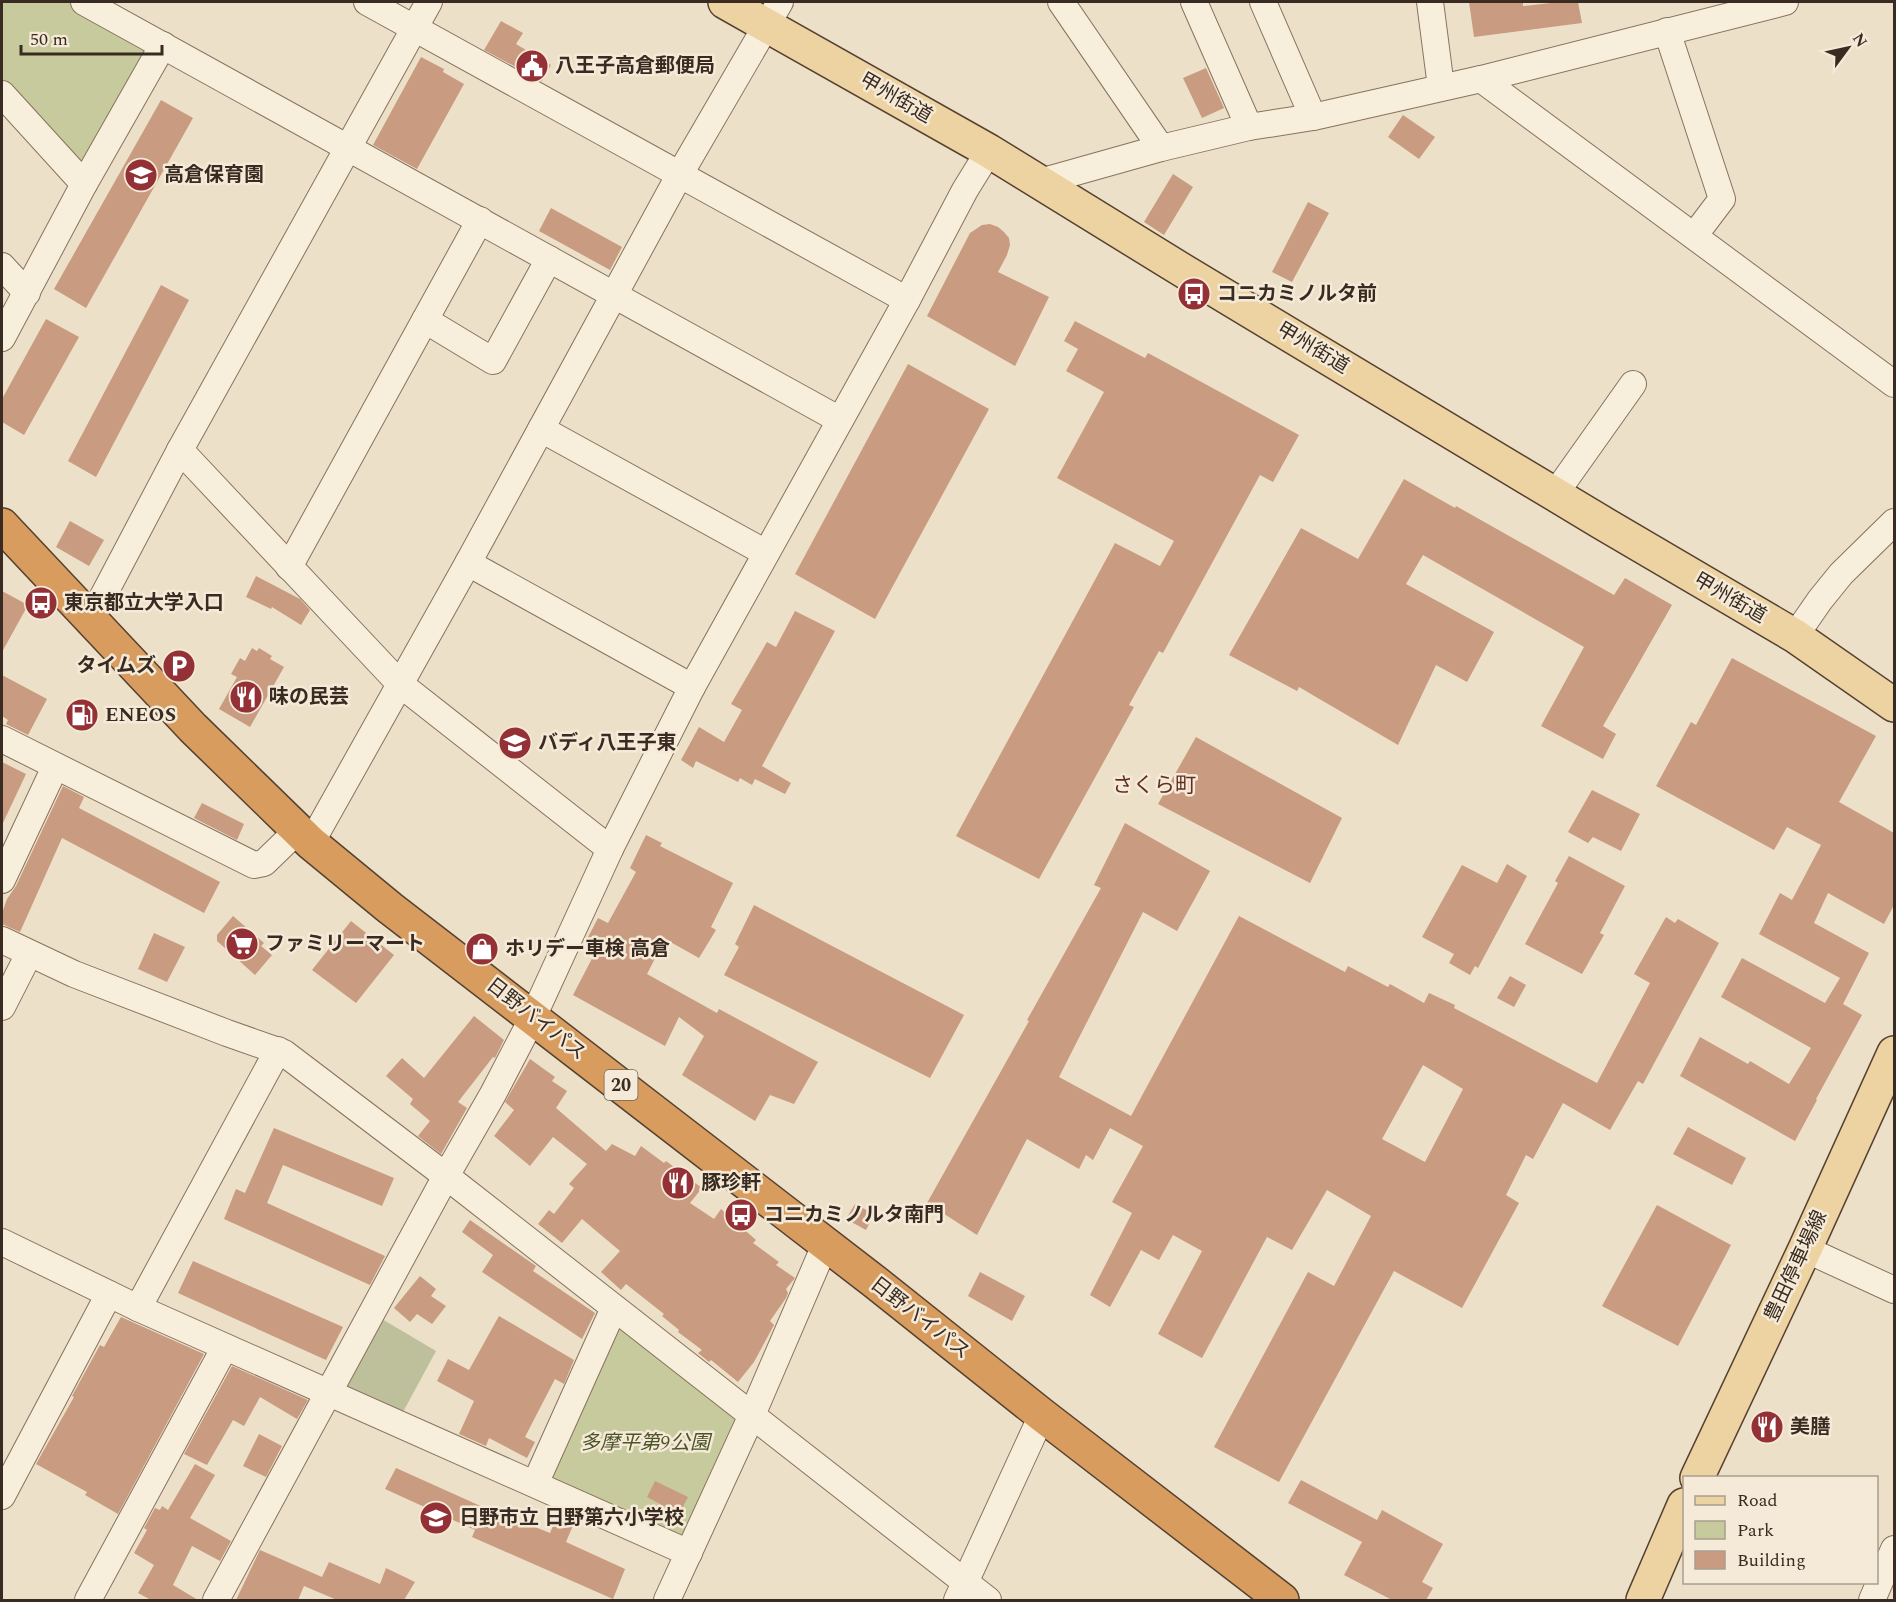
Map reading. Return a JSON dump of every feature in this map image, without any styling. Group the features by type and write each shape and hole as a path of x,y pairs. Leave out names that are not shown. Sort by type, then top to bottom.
{"highway":[{"name":"日野バイパス","path":"2,525 193,728 304,837 390,908 1282,1600"}],"main road":[{"name":"甲州街道","path":"725,2 773,13 1093,217 1795,636 1894,705"},
{"name":"豊田停車場線","path":"1698,1476 1894,1053"},
{"path":"1643,1600 1683,1506"}],"street":[{"path":"84,2 840,420"},
{"path":"367,2 907,300"},
{"path":"91,619 180,450 429,2"},
{"path":"1061,2 1161,148"},
{"path":"1194,2 1249,127"},
{"path":"1263,2 1313,117"},
{"path":"1430,2 1442,87"},
{"path":"1040,182 1161,148 1249,127 1313,117 1481,79 1785,2"},
{"path":"2,740 254,865 264,862 304,837 400,684 680,174 773,13"},
{"path":"1667,31 1722,199 1694,236"},
{"path":"2,338 84,184 163,45"},
{"path":"1481,79 1894,384"},
{"path":"2,94 84,184"},
{"path":"216,1600 446,1176 493,1094 533,1017 610,849 692,687 907,300 965,190 989,151"},
{"path":"289,567 480,220"},
{"path":"425,320 493,361 549,259"},
{"path":"2,266 27,293"},
{"path":"1555,494 1633,384"},
{"path":"541,429 766,553"},
{"path":"180,450 400,684 610,849"},
{"path":"1795,636 1841,574 1894,522"},
{"path":"468,563 692,687"},
{"path":"2,880 55,767"},
{"path":"2,940 28,954 110,988 284,1053 446,1176 752,1415 961,1592 988,1600"},
{"path":"2,1007 28,954"},
{"path":"138,1308 278,1050"},
{"path":"2,1242 138,1308 689,1553"},
{"path":"667,1600 752,1415 825,1245"},
{"path":"1805,1249 1894,1290"},
{"path":"2,1496 109,1294"},
{"path":"535,1484 614,1308"},
{"path":"88,1600 225,1347"},
{"path":"961,1592 1042,1415"},
{"path":"1872,1600 1885,1576 1894,1549"}],"green space":[{"path":"2,2 84,2 163,45 84,184 2,94"},
{"path":"382,1319 436,1351 403,1412 346,1389"},
{"name":"多摩平第9公園","path":"623,1326 734,1413 737,1425 685,1539 553,1485 547,1471 616,1329"}],"building":[{"path":"1469,2 1523,2 1523,6 1578,2 1582,23 1474,37"},
{"path":"501,21 523,33 516,44 551,65 542,81 484,50"},
{"path":"421,57 444,69 443,72 464,84 417,169 373,145"},
{"path":"1206,68 1224,108 1202,118 1183,78"},
{"path":"161,100 193,118 86,308 54,289"},
{"path":"1403,115 1435,137 1419,159 1388,137"},
{"path":"1173,174 1193,187 1164,235 1144,222"},
{"path":"1308,202 1329,213 1292,282 1272,272"},
{"path":"551,208 622,247 610,270 539,231"},
{"path":"990,224 998,227 1009,238 1010,245 1007,255 998,272 1049,297 1015,366 927,316 970,233 982,225"},
{"path":"161,285 189,300 96,477 68,461"},
{"path":"46,319 79,337 24,435 2,422 2,399"},
{"path":"1075,321 1145,358 1148,353 1299,435 1273,482 1260,475 1163,653 1159,651 1129,705 1134,707 1039,879 956,836 1115,543 1160,566 1174,541 1057,478 1104,392 1066,371 1078,349 1064,341"},
{"path":"908,364 989,409 875,619 795,574"},
{"path":"1404,479 1614,595 1625,578 1672,605 1603,726 1616,734 1603,759 1541,726 1584,647 1423,555 1406,584 1494,632 1467,682 1436,665 1398,745 1299,687 1297,691 1229,655 1301,528 1358,559"},
{"path":"70,521 104,540 89,566 56,547"},
{"path":"256,576 300,599 310,610 301,625 272,607 271,609 246,597"},
{"path":"2,591 28,605 2,652"},
{"path":"795,611 835,631 762,766 791,783 785,794 755,779 752,785 740,778 738,782 696,761 693,768 681,760 699,727 724,742 742,710 731,704 767,642 776,647"},
{"name":"味の民芸","path":"252,648 257,651 259,648 272,656 270,659 284,667 250,727 219,709 237,677 231,674 240,658 245,661"},
{"path":"1732,658 1876,736 1839,802 1894,833 1894,905 1884,924 1828,893 1814,923 1869,953 1843,1004 1862,1015 1795,1141 1680,1076 1700,1037 1748,1064 1750,1061 1789,1084 1811,1048 1721,997 1742,958 1825,1003 1840,978 1759,934 1780,893 1792,900 1821,845 1787,827 1774,850 1656,786 1691,722 1696,725"},
{"path":"2,675 47,699 28,735 6,724 8,720 2,716"},
{"path":"1196,737 1342,818 1310,883 1158,804"},
{"path":"2,762 26,774 2,825"},
{"path":"63,786 84,797 79,808 220,882 204,913 62,838 20,932 2,924 2,913 7,899 16,886"},
{"path":"1592,790 1640,814 1621,851 1593,837 1588,843 1568,832"},
{"path":"202,803 244,824 237,840 194,818"},
{"path":"1125,823 1210,871 1177,931 1143,912 1059,1077 1131,1116 1239,916 1345,972 1348,966 1388,987 1390,984 1424,1003 1429,993 1455,1005 1454,1008 1597,1083 1650,983 1634,974 1666,917 1675,923 1678,919 1719,943 1643,1084 1638,1081 1610,1130 1563,1103 1533,1159 1526,1155 1506,1195 1519,1203 1462,1308 1394,1271 1279,1482 1214,1447 1308,1272 1334,1286 1371,1216 1327,1190 1292,1250 1267,1237 1202,1358 1158,1334 1202,1251 1173,1235 1159,1260 1141,1250 1110,1307 1090,1295 1132,1213 1112,1202 1143,1146 1110,1128 1093,1160 1086,1155 1079,1169 1027,1139 977,1235 927,1203 1101,888 1094,885","holes":["1423,1065 1463,1089 1425,1162 1382,1139"]},
{"path":"646,835 662,843 660,846 733,883 711,927 716,930 699,958 665,939 647,974 717,1013 719,1009 818,1062 794,1104 770,1095 755,1121 682,1075 704,1036 679,1017 665,1046 573,995 598,947 586,941 598,918 608,923 636,872 630,868"},
{"path":"1569,856 1625,886 1600,933 1604,935 1582,974 1525,944 1558,883 1555,881"},
{"path":"1507,864 1527,876 1478,968 1475,966 1470,975 1449,963 1454,954 1422,937 1462,865 1497,883"},
{"path":"754,905 964,1015 930,1078 724,975 739,947 735,944"},
{"name":"ファミリーマート","path":"233,916 264,943 261,946 272,955 255,975 217,941 217,935"},
{"path":"351,921 394,955 356,1003 312,970"},
{"path":"154,933 185,947 167,982 138,969"},
{"path":"1510,976 1526,985 1514,1007 1497,998"},
{"path":"474,1016 504,1040 495,1058 493,1057 458,1102 467,1108 441,1154 418,1136 430,1121 410,1104 413,1099 386,1076 402,1058 424,1078"},
{"path":"530,1059 555,1077 552,1081 567,1091 556,1108 606,1151 612,1144 635,1156 641,1146 664,1163 666,1161 702,1188 690,1203 714,1219 721,1209 756,1240 753,1243 779,1262 776,1265 795,1278 786,1289 788,1293 786,1298 770,1321 774,1325 754,1362 738,1382 711,1360 709,1362 698,1353 702,1350 678,1332 679,1330 662,1316 664,1314 626,1284 621,1290 601,1272 620,1251 582,1219 562,1243 538,1224 549,1210 554,1214 574,1188 569,1184 587,1164 553,1137 530,1166 494,1136 514,1110 505,1102"},
{"path":"1688,1127 1746,1158 1732,1185 1673,1154"},
{"path":"274,1128 394,1178 382,1206 283,1165 267,1203 385,1256 370,1285 224,1219 236,1189 245,1193"},
{"path":"855,1204 874,1214 866,1230 846,1219"},
{"path":"1657,1205 1731,1245 1678,1346 1602,1306"},
{"path":"470,1220 536,1266 533,1271 595,1313 582,1339 482,1272 493,1255 462,1232"},
{"path":"193,1261 343,1327 326,1360 178,1293"},
{"path":"980,1272 1025,1296 1012,1321 968,1296"},
{"path":"420,1276 436,1289 431,1296 446,1306 432,1324 417,1314 410,1322 394,1308"},
{"path":"499,1316 574,1360 564,1384 555,1379 525,1437 535,1442 527,1458 489,1438 486,1446 459,1434 474,1401 437,1381 448,1359 469,1370"},
{"path":"121,1317 204,1354 118,1514 85,1495 87,1492 36,1464 100,1345 104,1347"},
{"path":"232,1366 308,1400 297,1419 260,1397 244,1426 233,1420 207,1465 184,1454"},
{"path":"259,1434 282,1446 266,1477 243,1466"},
{"path":"195,1464 215,1475 190,1518 231,1541 220,1561 192,1546 173,1585 198,1600 151,1600 138,1593 154,1565 134,1553 147,1530 144,1528 155,1508 160,1510 162,1506 168,1510"},
{"path":"396,1468 485,1508 550,1533 557,1516 574,1523 566,1542 625,1569 613,1599 472,1537 475,1530 385,1489"},
{"path":"1301,1480 1377,1520 1382,1510 1443,1544 1422,1582 1433,1588 1426,1600 1392,1600 1344,1575 1362,1542 1288,1503"},
{"path":"655,1481 688,1497 679,1514 647,1497"},
{"path":"260,1550 322,1577 329,1562 380,1584 386,1568 415,1582 404,1600 337,1600 304,1586 298,1600 236,1600"}],"place":[{"name":"八王子高倉郵便局","path":"532,66"},
{"name":"高倉保育園","path":"141,175"},
{"name":"コニカミノルタ前","path":"1194,294"},
{"name":"東京都立大学入口","path":"41,603"},
{"name":"タイムズ","path":"179,666"},
{"name":"味の民芸","path":"246,697"},
{"name":"ENEOS","path":"82,715"},
{"name":"バディ八王子東","path":"515,743"},
{"name":"ファミリーマート","path":"242,944"},
{"name":"ホリデー車検 高倉","path":"482,949"},
{"name":"豚珍軒","path":"678,1183"},
{"name":"コニカミノルタ南門","path":"741,1215"},
{"name":"美膳","path":"1767,1427"},
{"name":"日野市立 日野第六小学校","path":"436,1518"}],"district":[{"name":"さくら町","path":"1154,786"}]}
